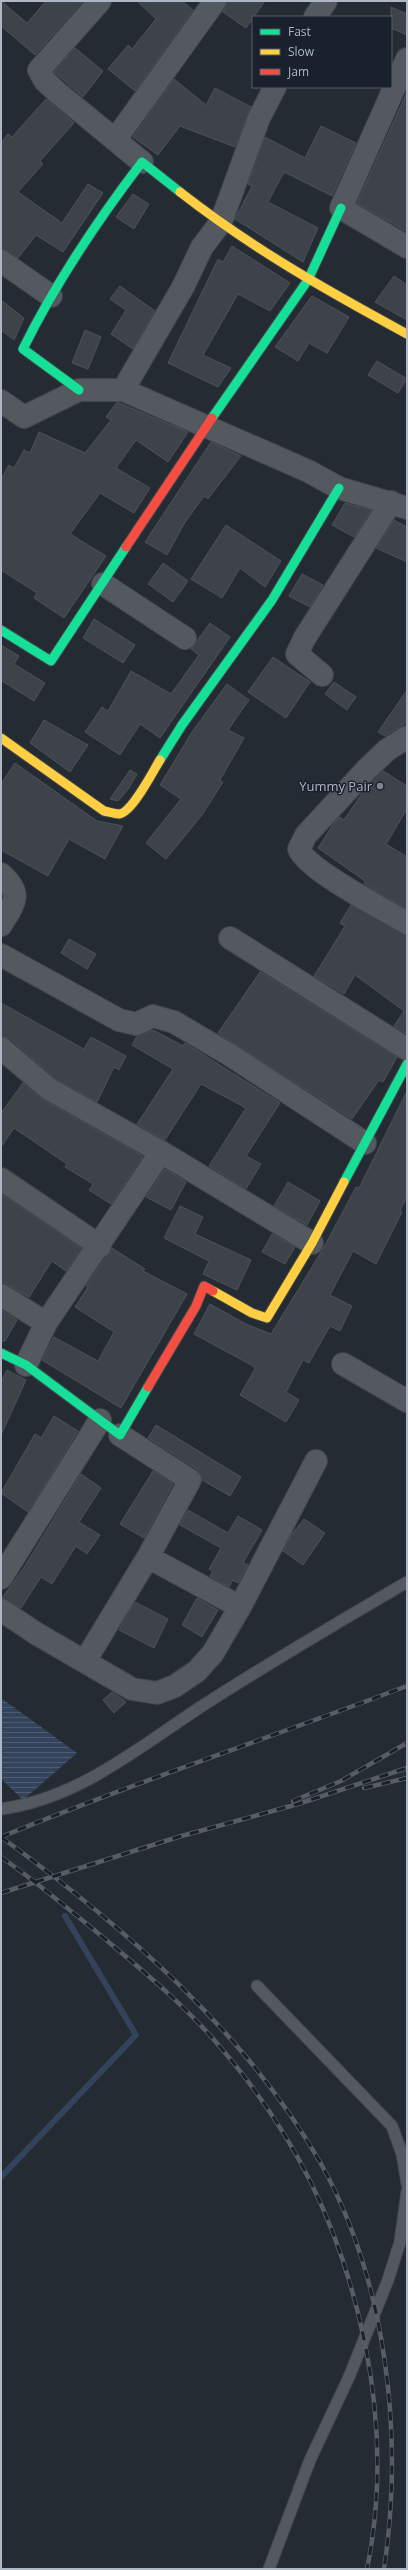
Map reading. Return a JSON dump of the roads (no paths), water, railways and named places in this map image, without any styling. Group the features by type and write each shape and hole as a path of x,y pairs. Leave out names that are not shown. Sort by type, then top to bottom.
{"street":[{"path":"100,1 39,70 49,85 142,162 221,222 229,230 308,280 407,334"},
{"path":"116,140 215,1"},
{"path":"316,16 326,1"},
{"path":"1,630 51,661 206,426 308,280 407,59"},
{"path":"123,390 183,287 202,247 221,222 259,118 274,88"},
{"path":"79,390 22,349 42,308 117,195 142,162"},
{"path":"341,208 407,247"},
{"path":"1,261 51,296"},
{"path":"1,401 24,417 79,390 123,390 308,471 339,488 399,505 304,639 297,654 322,675"},
{"path":"1,738 104,811 119,814 125,812 139,795 182,725 272,600 339,488"},
{"path":"103,584 185,638"},
{"path":"407,738 387,750 367,769 306,835 299,849 302,856 319,870 407,923"},
{"path":"1,874 11,883 15,894 14,904 1,925"},
{"path":"230,938 407,1049"},
{"path":"1,955 119,1020 136,1024 153,1016 174,1022 230,1055 365,1143"},
{"path":"1,1048 49,1089 161,1152 312,1243"},
{"path":"120,1435 196,1306 204,1286 252,1313 267,1318 312,1243 407,1064"},
{"path":"26,1365 46,1323 100,1246 161,1152"},
{"path":"1,1179 100,1246"},
{"path":"1,1295 46,1323"},
{"path":"1,1353 26,1365 120,1435 190,1480 148,1556 86,1661"},
{"path":"343,1364 407,1401"},
{"path":"1,1578 100,1420"},
{"path":"1,1610 37,1634 132,1689 157,1693 175,1686 197,1671 213,1653 240,1607 316,1460"},
{"path":"148,1556 240,1607"}],"lane":[{"path":"1,1809 29,1805 76,1786 119,1763 180,1719 257,1671 407,1582"},
{"path":"257,1986 392,2126 402,2154 407,2184"},
{"path":"269,2569 310,2460 349,2377 388,2280 400,2242 407,2191"}],"water":[{"path":"1,1698 77,1753 23,1800 1,1779"}],"waterway":[{"path":"1,2177 136,2035 65,1916"}],"railway":[{"path":"1,1837 153,1778 407,1686"},
{"path":"293,1801 341,1781 407,1743"},
{"path":"1,1893 178,1837 298,1804 407,1768"},
{"path":"364,1788 407,1778"},
{"path":"1,1837 91,1906 178,1983 256,2068 290,2114 320,2162 343,2208 361,2257 375,2308 385,2360 390,2413 392,2466 390,2518 384,2569"},
{"path":"1,1857 67,1907 162,1988 202,2027 243,2075 268,2110 291,2145 311,2182 328,2220 343,2260 355,2301 370,2372 376,2428 377,2485 372,2541 367,2569"}],"place":[{"name":"Yummy Pair","path":"380,786"}]}
